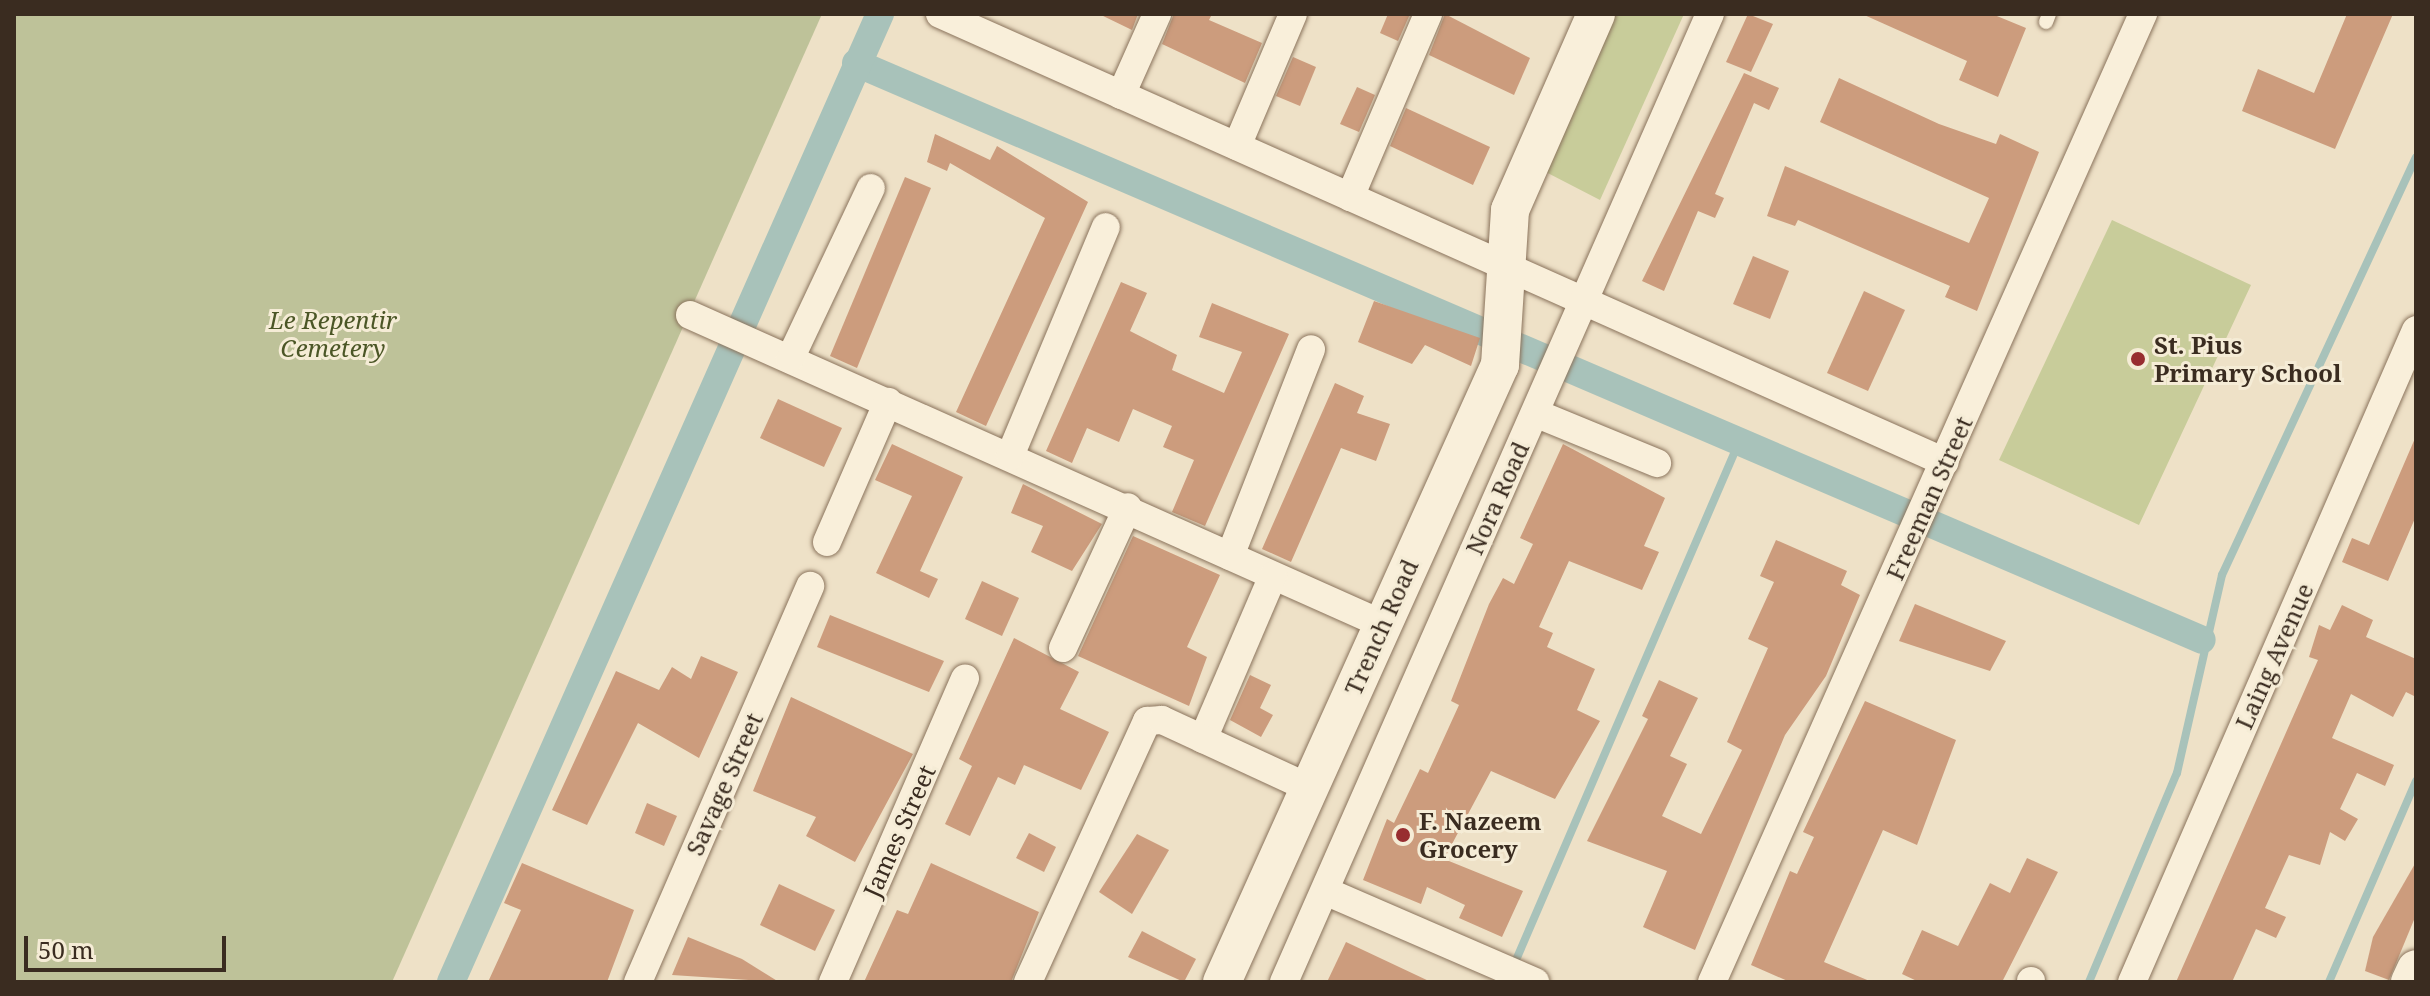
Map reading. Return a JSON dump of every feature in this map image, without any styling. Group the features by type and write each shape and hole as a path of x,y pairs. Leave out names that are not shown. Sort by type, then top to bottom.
{"street":[{"path":"940,14 1945,462"},
{"path":"1121,95 1157,14"},
{"path":"1237,146 1293,14"},
{"path":"1350,197 1428,14"},
{"name":"Trench Road","path":"1222,982 1500,365 1510,210 1596,14"},
{"name":"Nora Road","path":"1284,982 1710,14"},
{"name":"Freeman Street","path":"1712,982 2143,14"},
{"path":"790,359 871,188"},
{"path":"1010,456 1106,227"},
{"path":"690,315 1128,507 1382,624"},
{"name":"Laing Avenue","path":"2132,982 2416,330"},
{"path":"1230,556 1311,349"},
{"path":"827,542 888,402"},
{"path":"1535,413 1657,463"},
{"path":"1063,648 1128,507"},
{"path":"1203,739 1273,576"},
{"name":"Savage Street","path":"638,982 810,586"},
{"name":"James Street","path":"833,982 965,679"},
{"path":"1028,982 1139,728 1162,720 1309,788"},
{"path":"1325,891 1535,982"},
{"path":"2410,982 2416,969"}],"green space":[{"name":"Le Repentir Cemetery","path":"14,14 822,14 392,982 14,982"},
{"path":"1607,14 1684,14 1600,200 1538,168"},
{"path":"2112,220 2251,285 2139,525 1999,460"}],"building":[{"path":"1099,14 1138,14 1132,30"},
{"path":"1174,14 1212,14 1209,20 1262,43 1245,83 1162,44"},
{"path":"1388,14 1410,14 1398,41 1380,33"},
{"path":"1445,14 1530,58 1514,95 1429,55"},
{"path":"1748,14 1773,24 1751,72 1726,62"},
{"path":"1862,14 1992,14 2026,28 1998,97 1959,80 1967,61"},
{"path":"2347,14 2393,14 2335,149 2242,111 2258,69 2314,93"},
{"path":"1293,57 1316,67 1300,106 1276,96"},
{"path":"1744,73 1779,88 1769,110 1754,103 1715,194 1724,198 1715,218 1698,211 1664,291 1642,281"},
{"path":"1839,78 1939,124 1996,144 2000,134 2039,152 1977,311 1945,297 1950,286 1798,220 1795,226 1767,216 1785,166 1969,243 1989,198 1820,122"},
{"path":"1357,87 1375,95 1359,132 1340,124"},
{"path":"1406,108 1490,147 1473,185 1390,146"},
{"path":"935,134 990,160 997,146 1088,202 986,426 956,412 1045,218 950,163 947,171 927,162"},
{"path":"905,177 931,188 857,368 830,356"},
{"path":"1753,256 1789,271 1770,319 1733,304"},
{"path":"1121,282 1147,293 1130,331 1177,355 1172,370 1224,393 1242,352 1199,337 1212,303 1289,334 1205,526 1172,512 1194,460 1163,447 1172,426 1133,409 1119,442 1087,428 1072,463 1046,451"},
{"path":"1864,291 1905,310 1868,391 1827,373"},
{"path":"1374,301 1480,338 1471,366 1425,345 1412,364 1358,342"},
{"path":"1335,383 1364,396 1357,413 1390,424 1376,461 1341,448 1291,562 1262,549"},
{"path":"778,399 842,428 824,467 760,438"},
{"path":"2416,436 2416,516 2388,581 2342,562 2352,538 2369,545"},
{"path":"892,444 963,477 920,571 938,579 929,598 876,573 912,496 875,480"},
{"path":"1563,444 1665,498 1644,546 1659,552 1642,590 1569,561 1539,627 1553,633 1547,647 1595,669 1577,710 1600,721 1555,799 1491,771 1444,859 1523,891 1502,937 1459,918 1465,905 1427,887 1421,904 1363,880 1387,819 1394,823 1420,769 1428,773 1459,705 1451,701 1489,604 1503,578 1514,584 1533,544 1520,538"},
{"path":"1023,484 1102,524 1072,571 1031,552 1043,526 1011,513"},
{"path":"1133,536 1220,575 1187,647 1207,657 1189,706 1078,656"},
{"path":"1776,540 1847,571 1841,585 1860,595 1826,676 1785,735 1695,950 1643,927 1667,871 1587,841 1648,719 1642,716 1659,680 1698,698 1670,756 1687,764 1662,816 1701,834 1742,750 1727,742 1768,648 1748,639 1774,582 1760,576"},
{"path":"982,581 1019,598 1002,636 965,619"},
{"path":"1915,604 2006,641 1990,671 1899,641"},
{"path":"2342,605 2373,620 2366,637 2416,659 2416,697 2406,692 2393,717 2351,694 2332,738 2394,765 2385,786 2357,773 2340,809 2358,819 2345,841 2330,832 2320,865 2289,855 2265,908 2286,917 2276,938 2256,929 2232,982 2176,982 2318,660 2309,657 2319,625 2330,630"},
{"path":"830,615 944,661 929,692 817,647"},
{"path":"1014,638 1079,672 1060,709 1109,732 1081,790 1024,765 1015,785 998,777 970,836 945,824 972,766 959,759"},
{"path":"701,656 738,672 699,758 638,723 587,825 552,810 616,671 659,690 672,667 691,679"},
{"path":"1250,675 1271,685 1260,708 1273,715 1261,737 1230,720"},
{"path":"791,697 913,754 855,862 806,836 816,817 753,791"},
{"path":"1865,701 1956,740 1917,845 1883,830 1824,962 1872,982 1790,982 1751,965 1790,871 1797,874 1814,837 1803,832"},
{"path":"647,803 677,816 664,846 635,833"},
{"path":"1029,833 1056,847 1044,872 1016,858"},
{"path":"1137,834 1169,850 1132,914 1099,892"},
{"path":"2027,858 2058,872 2002,982 1919,982 1902,974 1922,930 1958,946 1990,883 2010,893"},
{"path":"2416,862 2416,915 2389,980 2365,971 2373,937"},
{"path":"522,863 634,910 607,982 488,982 521,910 504,903"},
{"path":"931,863 1039,912 1011,982 864,982 897,910 908,914"},
{"path":"779,884 835,910 815,951 760,925"},
{"path":"1142,931 1196,959 1184,982 1128,957"},
{"path":"688,937 742,959 779,982 672,975"},
{"path":"1346,942 1431,982 1327,982"}],"waterway":[{"path":"451,982 880,14"},
{"path":"856,63 2202,640"},
{"path":"2089,982 2177,773 2222,575 2416,158"},
{"path":"1513,967 1739,442"},
{"path":"2329,982 2416,781"}],"place":[{"name":"St. Pius Primary School","path":"2138,359"},
{"name":"F. Nazeem Grocery","path":"1403,835"}]}
